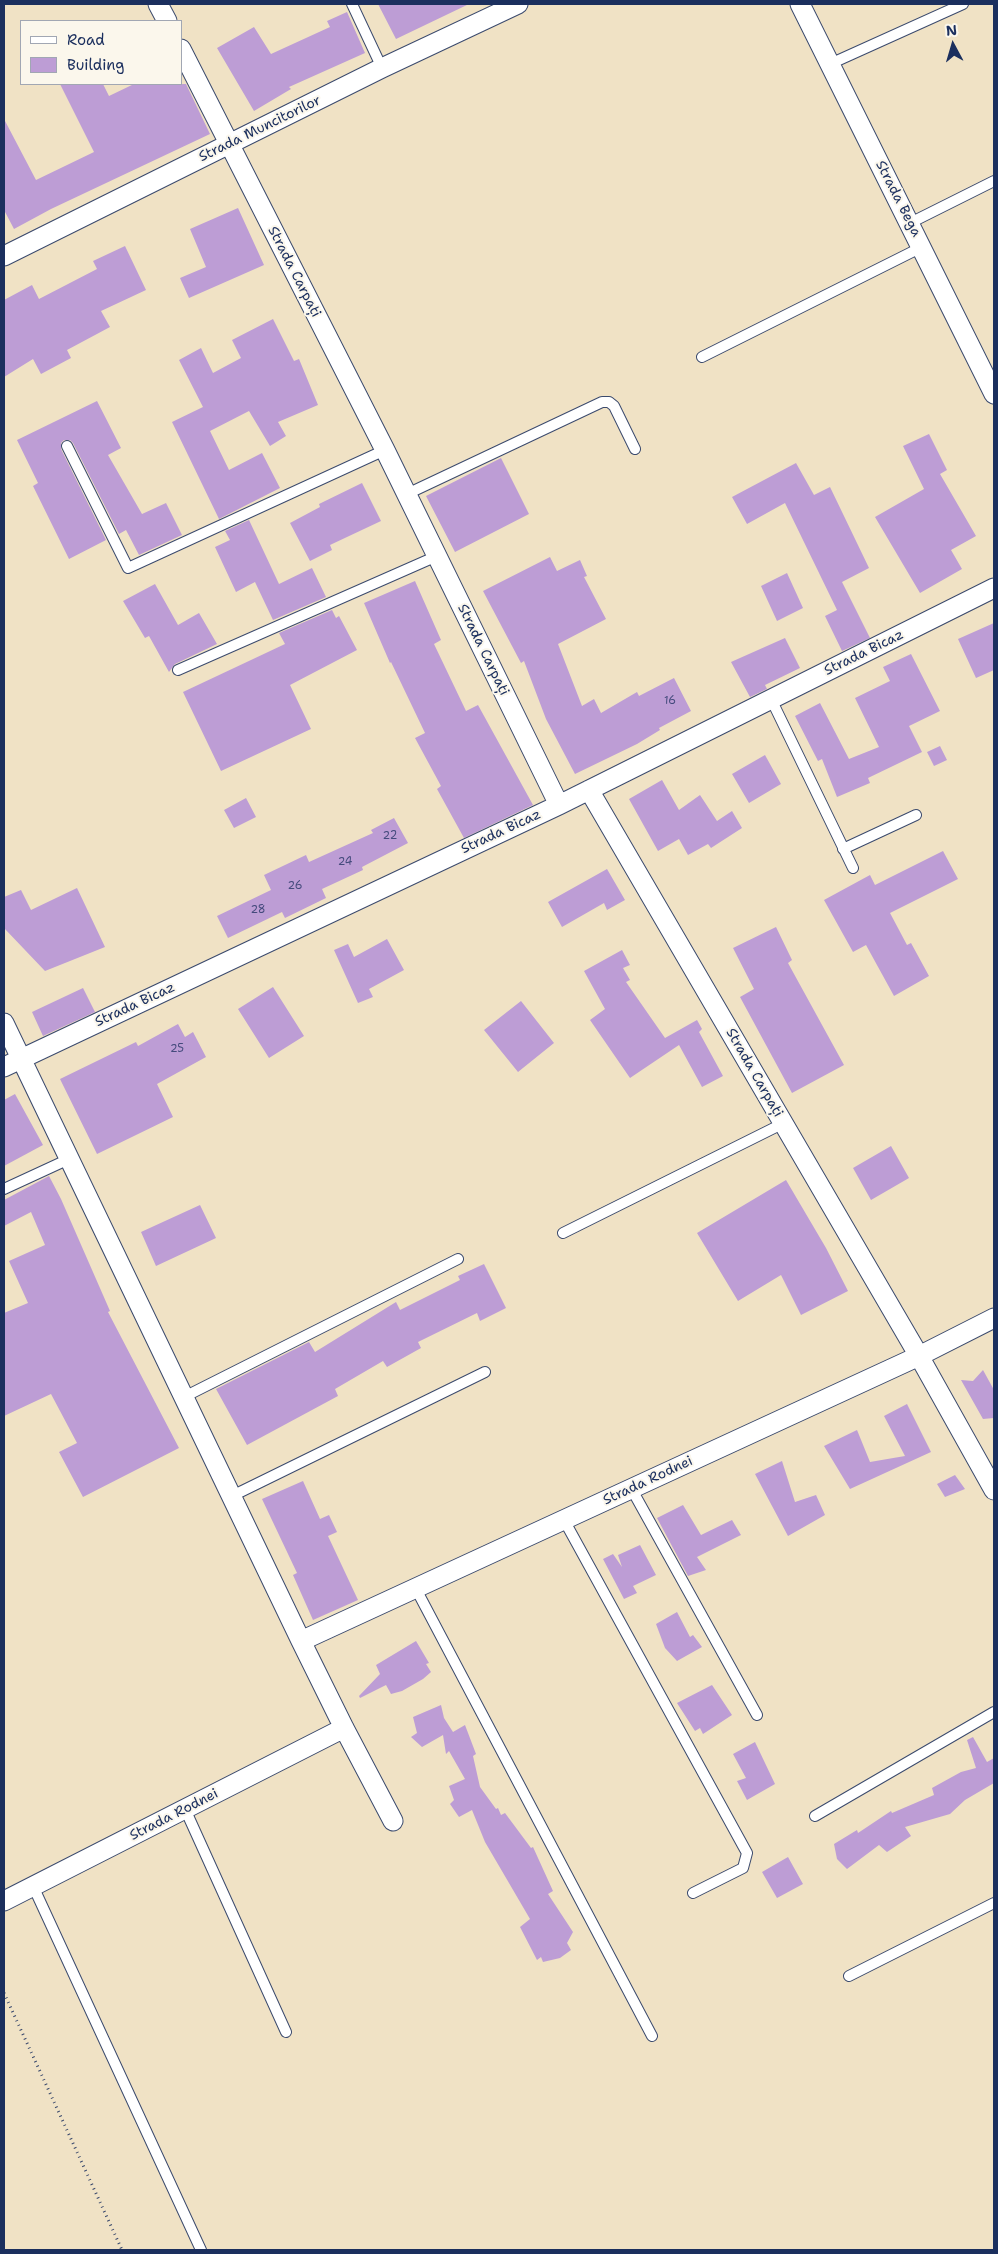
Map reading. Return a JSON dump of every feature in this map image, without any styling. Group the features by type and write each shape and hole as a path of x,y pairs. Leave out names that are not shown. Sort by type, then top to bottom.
{"street":[{"path":"158,4 166,20"},
{"name":"Strada Muncitorilor","path":"4,256 382,68 518,4"},
{"name":"Strada Bega","path":"800,4 992,382"},
{"name":"Strada Carpați","path":"182,51 407,494 559,805"},
{"name":"Strada Bicaz","path":"4,1067 559,805 994,588"},
{"name":"Strada Carpați","path":"590,790 919,1356 994,1490"},
{"path":"4,1023 301,1642 394,1821"},
{"name":"Strada Rodnei","path":"301,1642 919,1356 994,1318"},
{"name":"Strada Rodnei","path":"4,1901 344,1728"}],"lane":[{"path":"352,4 382,68"},
{"path":"830,64 963,4"},
{"path":"910,223 994,181"},
{"path":"702,356 922,247"},
{"path":"407,494 602,402 609,402 614,406 635,449"},
{"path":"67,446 128,568 384,450"},
{"path":"178,670 437,556"},
{"path":"771,699 853,868"},
{"path":"844,849 916,816"},
{"path":"563,1233 784,1124"},
{"path":"4,1189 69,1158"},
{"path":"184,1398 458,1260"},
{"path":"232,1496 485,1372"},
{"path":"631,1488 756,1715"},
{"path":"564,1520 747,1853 743,1868 693,1893"},
{"path":"416,1589 652,2036"},
{"path":"815,1816 994,1712"},
{"path":"185,1809 286,2032"},
{"path":"33,1886 201,2250"},
{"path":"849,1976 994,1903"}],"path":[{"path":"4,1993 122,2250"}],"building":[{"path":"378,4 469,4 396,39"},
{"path":"347,12 365,53 289,87 291,89 254,111 217,48 254,27 271,54 330,27 327,21"},
{"path":"186,84 210,134 51,209 14,229 4,210 4,119 36,180 94,152 60,85 104,85 109,96 132,85"},
{"path":"238,208 264,265 189,298 180,278 206,267 190,229"},
{"path":"125,246 146,290 101,311 110,327 67,350 71,358 41,374 33,359 4,377 4,300 32,285 39,299 97,269 93,261"},
{"path":"273,319 294,361 299,359 318,405 278,422 286,436 270,446 249,411 210,431 229,470 262,453 280,488 219,519 172,422 203,407 179,360 201,348 213,373 241,358 232,340"},
{"path":"97,401 121,448 108,455 142,514 166,503 182,535 139,555 126,530 119,534 73,443 70,440 64,440 61,443 61,449 106,540 69,559 33,486 38,483 17,440"},
{"path":"929,434 947,470 940,474 976,536 951,550 962,569 920,593 875,517 924,489 903,446"},
{"path":"501,458 529,514 455,552 426,496"},
{"path":"796,463 814,495 830,487 869,568 842,582 870,638 842,651 825,616 837,610 785,503 747,524 732,497"},
{"path":"362,483 381,521 330,545 332,550 310,561 290,523 320,507 319,504"},
{"path":"249,520 279,584 312,568 326,597 273,620 255,582 236,592 215,547 230,540 225,531"},
{"path":"550,557 557,571 580,560 587,576 584,577 606,619 558,644 582,706 594,699 601,713 637,692 639,696 674,678 691,711 659,728 660,730 637,744 575,774 546,719 524,661 521,663 483,591"},
{"path":"787,573 803,608 777,621 761,586"},
{"path":"415,581 441,640 434,644 466,711 478,705 533,805 464,838 437,789 441,786 415,738 425,733 390,663 364,603"},
{"path":"155,584 178,625 199,613 217,644 175,664 169,672 149,636 145,638 123,601"},
{"path":"332,610 336,618 339,616 357,650 290,685 311,729 221,771 183,692 285,644 279,633"},
{"path":"994,623 994,670 976,678 958,639"},
{"path":"785,638 800,668 765,685 767,689 750,697 731,662"},
{"path":"911,654 940,711 909,726 922,752 868,778 870,783 837,797 822,759 818,761 795,716 820,703 849,759 879,747 855,698 890,681 883,667"},
{"path":"940,746 947,760 934,766 927,752"},
{"path":"765,755 781,784 749,803 732,774"},
{"path":"662,780 679,810 700,795 717,821 732,811 742,828 711,848 708,844 688,855 679,839 658,851 629,799"},
{"path":"246,798 256,817 234,828 224,810"},
{"path":"394,818 408,843 362,867 363,870 322,889 326,898 285,918 282,912 228,938 217,916 271,890 264,875 306,855 309,862 373,833 371,830"},
{"path":"943,851 958,879 890,913 907,945 911,943 929,976 894,996 866,945 853,952 824,900 870,875 875,885"},
{"path":"607,869 625,900 607,910 604,903 562,927 548,902"},
{"path":"77,888 105,947 45,971 4,928 4,897 21,890 31,910"},
{"path":"776,927 792,960 788,963 844,1065 792,1093 740,997 754,989 733,948"},
{"path":"387,939 404,970 369,989 373,997 358,1003 334,950 348,944 354,957"},
{"path":"622,950 630,965 623,968 630,980 626,982 665,1038 697,1020 702,1029 699,1032 723,1076 702,1087 679,1045 630,1078 590,1020 605,1009 584,971"},
{"path":"273,987 304,1036 269,1058 238,1009"},
{"path":"83,988 95,1012 43,1036 32,1012"},
{"path":"521,1001 554,1043 518,1072 484,1030"},
{"path":"178,1024 185,1037 193,1032 206,1057 157,1084 173,1117 97,1154 60,1079 136,1042 138,1046"},
{"path":"15,1094 43,1145 4,1166 4,1100"},
{"path":"891,1146 909,1178 871,1200 853,1168"},
{"path":"49,1176 110,1311 108,1312 179,1448 83,1497 59,1452 77,1443 51,1394 4,1416 4,1313 28,1303 9,1261 45,1245 31,1212 4,1226 4,1200"},
{"path":"786,1180 826,1248 848,1291 801,1315 781,1275 738,1301 697,1233"},
{"path":"200,1205 216,1238 156,1266 141,1232"},
{"path":"484,1264 506,1308 480,1321 477,1313 418,1342 421,1348 387,1367 383,1361 335,1389 338,1396 247,1445 216,1389 309,1342 315,1352 396,1302 400,1310 460,1280 458,1276"},
{"path":"983,1370 994,1390 994,1418 983,1419 961,1380 973,1381"},
{"path":"907,1404 931,1452 850,1489 824,1446 857,1430 870,1462 905,1456 884,1416"},
{"path":"782,1461 795,1502 816,1495 825,1515 788,1536 755,1474"},
{"path":"955,1475 965,1489 945,1497 937,1484"},
{"path":"303,1481 320,1519 329,1515 337,1532 328,1536 358,1600 313,1620 293,1575 297,1573 262,1499"},
{"path":"683,1505 701,1535 732,1520 741,1535 697,1557 706,1570 688,1576 657,1518"},
{"path":"640,1545 656,1575 633,1586 637,1593 624,1599 603,1559 613,1554 622,1567 618,1555"},
{"path":"677,1612 690,1637 693,1635 702,1647 677,1661 665,1648 656,1624"},
{"path":"416,1641 429,1663 426,1664 431,1672 402,1691 391,1694 386,1685 360,1698 359,1696 380,1674 376,1665"},
{"path":"712,1685 732,1715 703,1734 700,1728 695,1731 677,1703"},
{"path":"441,1705 444,1718 453,1732 465,1725 476,1754 473,1756 480,1787 496,1809 498,1808 501,1815 505,1813 531,1848 533,1847 553,1891 548,1894 573,1932 567,1943 571,1950 560,1958 543,1962 541,1957 537,1960 520,1927 530,1919 485,1842 472,1810 459,1817 450,1804 454,1800 449,1786 465,1779 449,1751 446,1754 443,1735 422,1747 411,1737 417,1733 413,1717"},
{"path":"973,1737 987,1762 994,1758 994,1783 965,1800 950,1814 905,1827 911,1836 887,1852 879,1845 847,1869 837,1859 834,1844 857,1830 858,1833 891,1811 892,1813 934,1795 932,1788 961,1772 976,1768 967,1740"},
{"path":"755,1742 775,1784 747,1800 737,1781 746,1778 733,1754"},
{"path":"788,1857 803,1884 777,1898 762,1872"}]}
